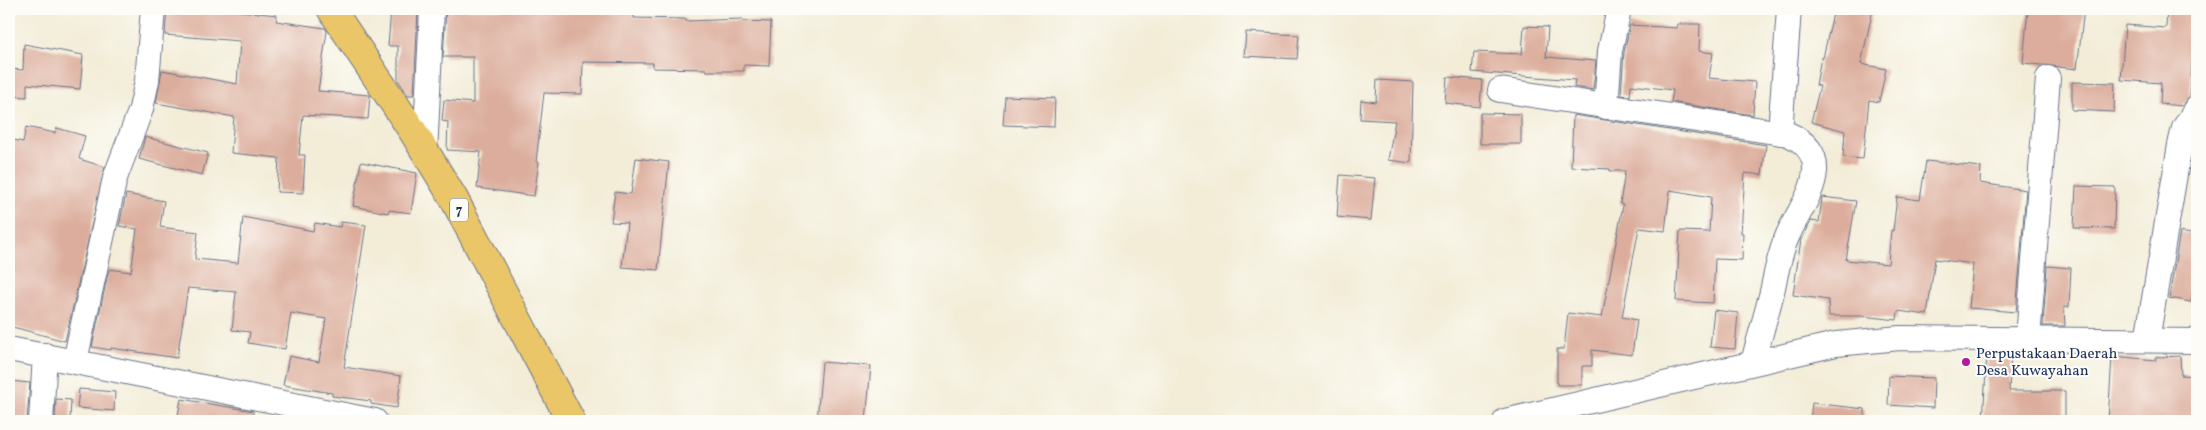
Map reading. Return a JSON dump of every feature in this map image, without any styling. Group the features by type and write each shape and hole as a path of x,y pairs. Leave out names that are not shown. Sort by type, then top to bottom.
{"highway":[{"name":"7","path":"331,9 412,130 454,199 571,421"}],"street":[{"path":"75,361 115,178 146,90 153,9"},
{"path":"425,153 432,9"},
{"path":"1606,107 1610,51 1619,9"},
{"path":"1780,133 1789,9"},
{"path":"2028,339 2048,78"},
{"path":"1500,90 1780,133 1798,138 1807,146 1814,157 1815,171 1810,192 1787,236 1753,362"},
{"path":"2147,340 2180,145 2184,128 2197,108"},
{"path":"1505,421 1836,344 1900,338 2197,341"},
{"path":"9,349 375,421"},
{"path":"41,421 45,355"}],"building":[{"path":"167,9 230,9 277,15 276,21 325,28 327,31 318,91 370,95 368,119 303,115 299,155 305,155 303,193 277,192 279,158 231,153 234,117 156,103 162,70 237,84 240,41 165,35"},
{"path":"391,9 418,9 414,95 408,95 398,80 398,46 388,46"},
{"path":"446,9 634,10 634,18 686,19 686,21 743,19 743,21 771,22 769,66 744,65 744,71 706,71 706,69 653,68 653,63 583,62 582,94 544,93 536,162 539,162 534,196 477,188 481,152 447,150 448,122 442,121 444,100 473,103 473,57 443,57"},
{"path":"1834,9 1873,9 1861,64 1886,69 1879,102 1869,100 1863,159 1843,157 1845,131 1811,122 1820,86 1816,85 1821,58 1823,58"},
{"path":"2028,9 2084,9 2077,69 2023,63"},
{"path":"2167,9 2197,9 2197,49 2193,49 2190,97 2182,106 2160,104 2161,83 2121,80 2125,25 2166,28"},
{"path":"1678,24 1700,24 1699,51 1713,53 1709,78 1755,82 1753,115 1671,102 1673,90 1631,85 1630,96 1621,95 1624,52 1630,25 1677,28"},
{"path":"1524,26 1548,27 1546,57 1596,61 1593,90 1574,87 1575,80 1472,72 1474,52 1522,54"},
{"path":"1246,32 1299,35 1297,59 1244,56"},
{"path":"24,44 83,55 80,89 27,84 27,97 9,96 9,69 23,70"},
{"path":"1447,77 1482,80 1480,107 1445,103"},
{"path":"1377,80 1413,82 1411,163 1388,160 1395,121 1360,119 1361,100 1376,102"},
{"path":"2072,82 2115,83 2114,112 2072,110"},
{"path":"1005,96 1055,98 1054,127 1003,125"},
{"path":"1480,113 1521,114 1521,144 1480,144"},
{"path":"1573,115 1766,145 1762,175 1745,173 1741,233 1743,233 1742,260 1715,259 1713,303 1676,301 1680,231 1709,232 1711,197 1670,190 1665,231 1639,228 1622,317 1637,320 1632,355 1592,350 1592,366 1582,366 1582,385 1557,385 1557,349 1564,349 1568,313 1602,317 1623,205 1620,204 1625,171 1571,167"},
{"path":"26,127 55,133 57,128 85,136 79,159 105,167 65,341 9,326 9,139 23,142"},
{"path":"145,137 208,153 202,175 139,159"},
{"path":"636,158 669,162 658,270 622,267 627,223 611,222 615,192 631,194"},
{"path":"1926,161 1981,167 1980,183 2026,190 2016,312 1969,308 1973,264 1935,259 1927,315 1898,311 1897,320 1861,316 1829,316 1828,300 1793,295 1801,239 1811,221 1819,222 1822,197 1856,201 1846,260 1888,264 1891,230 1893,231 1897,197 1920,200"},
{"path":"361,162 417,173 411,213 389,210 388,213 353,206"},
{"path":"1340,175 1375,178 1371,220 1337,217"},
{"path":"2076,186 2115,187 2114,229 2074,228"},
{"path":"126,194 164,201 160,227 198,232 195,259 238,263 243,217 313,231 315,223 340,227 341,222 366,225 344,367 401,376 397,408 371,404 371,401 332,396 332,393 283,385 289,356 319,362 326,319 291,313 285,349 248,343 250,332 232,330 236,292 188,288 177,358 92,347 109,269 131,272 137,229 119,226"},
{"path":"2180,232 2197,235 2197,264 2191,302 2169,298"},
{"path":"2047,266 2071,268 2069,307 2064,307 2065,326 2043,326"},
{"path":"1714,310 1738,313 1735,349 1710,347"},
{"path":"1987,353 2011,353 2009,391 2065,391 2065,421 1983,421"},
{"path":"2112,356 2156,360 2156,357 2180,356 2181,375 2197,376 2197,421 2108,421"},
{"path":"822,362 871,366 866,421 817,421"},
{"path":"1889,376 1934,378 1933,408 1888,405"},
{"path":"9,381 30,383 27,421 9,421"},
{"path":"79,389 115,392 114,411 77,408"},
{"path":"56,399 71,400 70,421 55,421"},
{"path":"181,399 253,411 253,421 177,421"},
{"path":"1812,403 1865,409 1865,421 1810,421"}],"place":[{"name":"Perpustakaan Daerah Desa Kuwayahan","path":"1966,362"}]}
